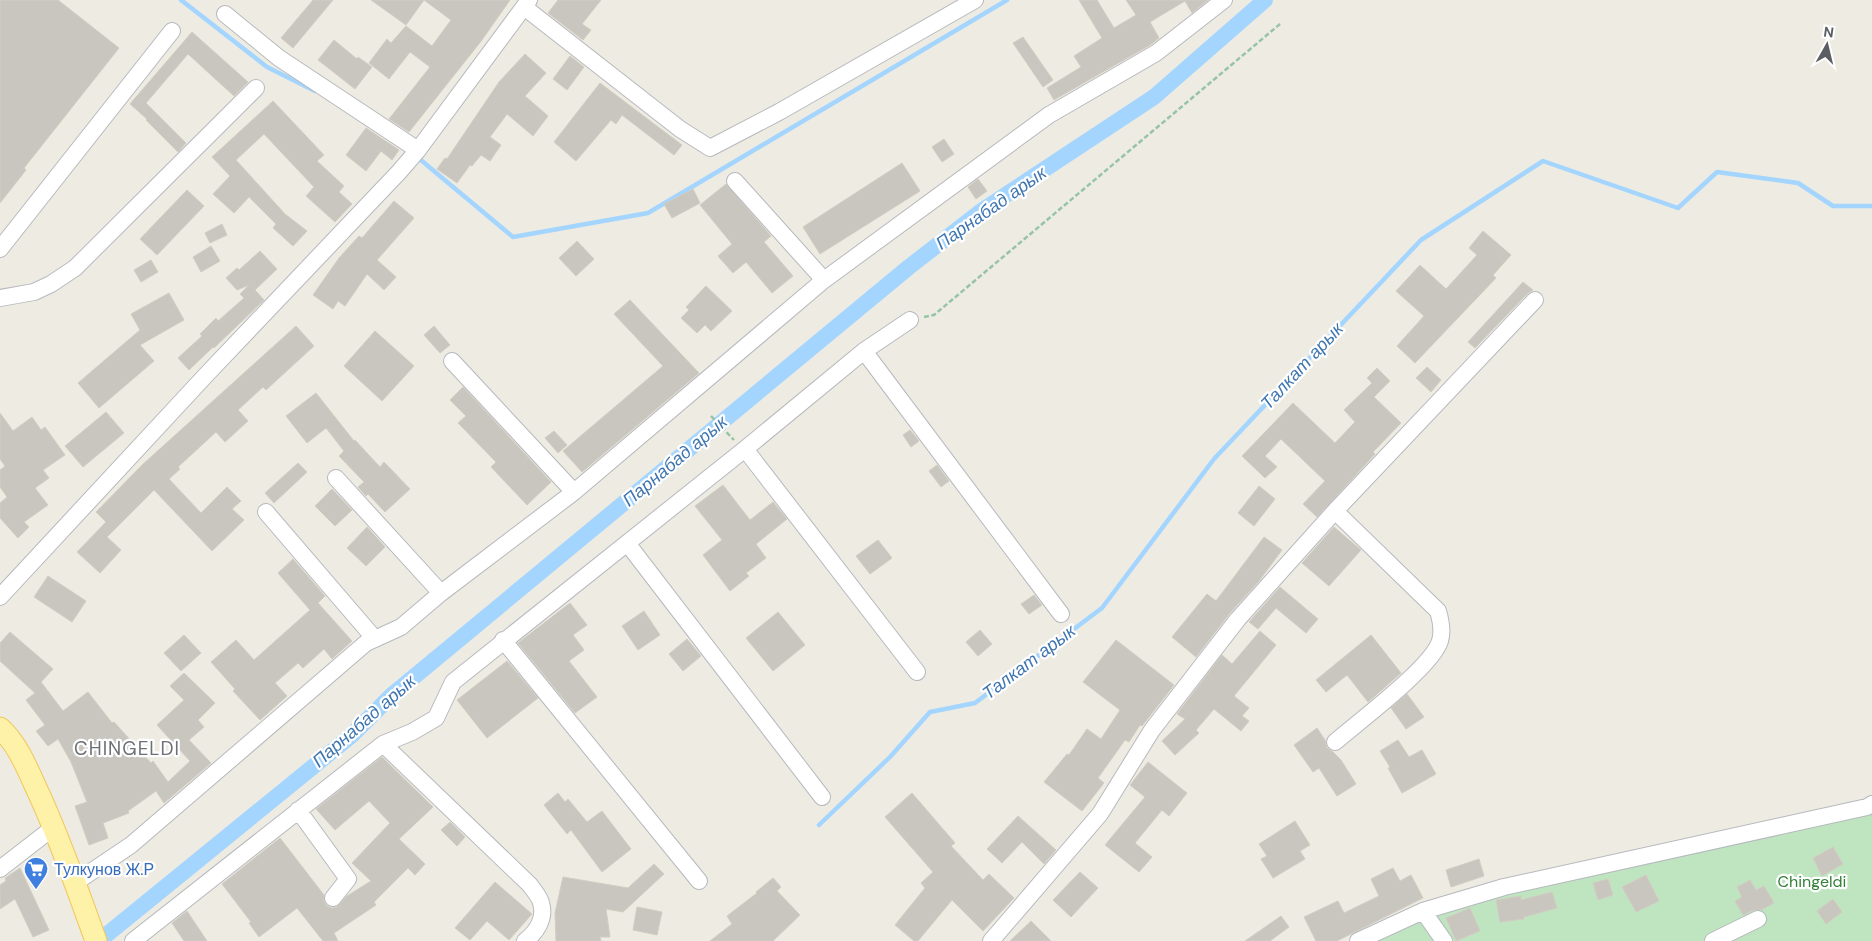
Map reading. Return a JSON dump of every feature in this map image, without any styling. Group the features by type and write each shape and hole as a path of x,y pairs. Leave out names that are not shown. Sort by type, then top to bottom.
{"main road":[{"path":"0,728 15,745 54,827 95,937"}],"street":[{"path":"0,597 399,172 418,150 527,3 680,129 710,148 779,112 975,0"},
{"path":"76,882 131,844 366,643 401,627 441,593 574,492 824,280 1049,115 1156,53 1224,0"},
{"path":"225,14 279,58 418,150"},
{"path":"0,249 172,31"},
{"path":"0,298 34,292 51,284 75,268 256,88"},
{"path":"735,181 824,280"},
{"path":"991,941 1100,814 1152,730 1238,619 1335,511 1535,300"},
{"path":"133,941 384,744 412,732 436,718 453,682 503,640 745,449 864,351 910,320"},
{"path":"864,351 1062,614"},
{"path":"452,361 574,492"},
{"path":"745,449 917,672"},
{"path":"336,478 441,593"},
{"path":"1335,511 1438,611 1442,627 1440,643 1421,669 1335,742"},
{"path":"266,512 375,639"},
{"path":"627,543 822,797"},
{"path":"503,640 699,881"},
{"path":"384,744 530,885 541,901 542,910 538,930 524,941"},
{"path":"1358,941 1423,911 1504,887 1841,813 1872,804"},
{"path":"298,810 348,879 333,898"},
{"path":"0,870 54,827"},
{"path":"1423,911 1444,941"},
{"path":"1713,941 1758,919"}],"path":[{"path":"910,320 934,315 1280,24"},
{"path":"711,416 730,438"}],"green space":[{"name":"Chingeldi","path":"1872,808 1872,941 1369,941 1504,887"}],"building":[{"path":"0,0 58,0 119,48 24,168 26,170 0,203"},
{"path":"313,0 333,0 293,48 281,38"},
{"path":"371,0 424,0 406,25"},
{"path":"424,0 510,0 482,40 409,132 389,119 430,67 410,52 389,79 369,63 387,39 391,43 406,26 432,46 451,20"},
{"path":"558,0 601,0 582,24 591,30 583,40 548,13"},
{"path":"1079,0 1097,0 1114,28 1136,15 1126,0 1208,0 1192,13 1185,1 1150,22 1159,38 1054,100 1047,88 1081,67 1074,56 1102,38"},
{"path":"192,32 248,82 234,96 188,54 146,103 186,143 178,152 130,104"},
{"path":"1023,37 1053,80 1043,87 1013,43"},
{"path":"334,40 357,59 358,57 372,67 355,89 318,60"},
{"path":"525,54 546,73 525,96 548,116 533,136 507,114 490,137 501,145 490,161 481,155 472,166 470,165 457,183 437,169 445,158 447,159 499,82"},
{"path":"570,56 584,67 567,90 553,79"},
{"path":"600,83 682,145 674,155 622,115 616,124 611,120 576,161 554,142"},
{"path":"273,101 324,155 317,161 344,186 339,192 352,204 335,222 306,196 314,187 264,134 236,160 285,214 307,231 293,246 273,228 276,224 249,197 234,213 213,194 230,176 212,157"},
{"path":"366,128 399,150 392,160 381,151 366,171 346,155"},
{"path":"944,139 954,154 942,162 932,147"},
{"path":"902,163 920,191 820,254 803,227"},
{"path":"978,179 987,191 976,199 968,187"},
{"path":"726,184 771,236 764,242 793,276 772,293 746,262 733,273 718,256 732,244 700,205"},
{"path":"693,189 700,203 672,218 664,204"},
{"path":"187,190 204,206 157,255 140,239"},
{"path":"394,201 414,218 377,260 396,277 384,290 367,274 345,306 338,301 333,309 313,295 339,258 359,236 362,238"},
{"path":"222,224 227,235 210,243 205,233"},
{"path":"1483,231 1511,255 1493,275 1496,278 1415,363 1397,346 1424,316 1396,291 1420,265 1446,289 1477,255 1469,248"},
{"path":"577,241 594,259 576,276 559,258"},
{"path":"211,246 220,261 201,272 193,257"},
{"path":"260,251 277,269 255,290 264,300 189,370 178,358 202,336 200,334 216,318 218,321 244,298 240,294 249,285 237,290 226,278 237,268 239,270"},
{"path":"151,260 158,272 141,282 134,270"},
{"path":"1523,282 1533,290 1475,348 1468,342"},
{"path":"706,286 732,311 711,331 705,325 697,333 681,318 689,310 686,307"},
{"path":"169,293 184,320 140,345 154,361 99,408 78,383 140,330 131,314"},
{"path":"630,300 699,373 582,472 563,451 663,366 614,314"},
{"path":"296,326 314,346 266,390 263,387 238,410 248,421 225,442 216,432 178,467 180,469 169,479 201,513 227,487 241,501 232,509 244,520 212,551 154,490 107,537 121,550 100,573 77,552 106,522 96,512 142,465"},
{"path":"434,326 450,345 440,353 424,335"},
{"path":"375,331 414,366 382,401 344,366"},
{"path":"1427,367 1441,380 1431,392 1416,378"},
{"path":"1377,368 1390,381 1374,397 1401,423 1373,452 1375,454 1317,517 1303,504 1325,481 1281,439 1265,456 1277,467 1265,478 1242,456 1293,403 1335,443 1355,422 1344,410 1372,383 1367,378"},
{"path":"463,387 551,482 527,505 491,467 496,462 458,423 466,416 450,400"},
{"path":"316,393 354,441 380,467 384,462 410,489 385,512 368,494 366,496 358,487 364,482 339,456 344,451 326,428 307,443 286,416"},
{"path":"106,412 124,433 83,467 65,446"},
{"path":"0,413 13,431 32,417 41,430 45,427 65,455 43,470 49,478 35,488 48,505 24,522 29,527 18,538 0,518 0,503 7,497 0,487 0,470 5,466 0,459"},
{"path":"910,430 919,441 911,447 903,435"},
{"path":"554,431 567,445 558,453 545,438"},
{"path":"298,463 307,472 274,503 265,493"},
{"path":"937,465 949,481 941,487 929,471"},
{"path":"723,485 750,520 773,502 787,519 756,544 766,558 746,573 749,576 730,591 703,555 722,540 695,506"},
{"path":"1259,486 1275,499 1254,526 1238,513"},
{"path":"332,489 352,510 335,526 315,506"},
{"path":"367,527 385,547 366,566 347,548"},
{"path":"1334,527 1361,550 1329,586 1302,563"},
{"path":"1264,537 1282,550 1196,657 1172,637 1207,594 1216,601"},
{"path":"878,540 892,558 870,574 856,556"},
{"path":"293,559 325,596 318,603 352,641 332,659 324,649 303,668 298,663 275,683 287,696 260,720 233,691 235,689 211,662 236,640 254,660 310,610 278,573"},
{"path":"48,576 86,601 72,622 34,597"},
{"path":"1280,587 1318,619 1306,633 1276,608 1258,629 1249,622"},
{"path":"1034,595 1042,605 1029,614 1021,604"},
{"path":"570,603 587,625 573,635 584,650 569,661 597,697 575,713 518,643"},
{"path":"644,611 660,635 638,650 622,626"},
{"path":"778,612 805,645 773,671 746,638"},
{"path":"980,630 992,644 978,656 966,642"},
{"path":"1260,631 1276,645 1234,696 1249,708 1242,716 1249,721 1241,731 1214,709 1196,730 1199,733 1175,755 1162,741 1185,719 1177,714 1222,655 1232,664"},
{"path":"10,632 53,669 41,682 63,711 88,692 112,723 114,722 151,763 153,761 168,782 190,761 157,725 184,700 170,686 184,673 215,703 198,720 204,727 189,740 211,763 164,803 156,791 128,811 129,813 103,823 108,838 89,845 75,806 87,802 71,762 58,739 48,746 36,731 45,725 26,700 35,693 0,661 0,643"},
{"path":"184,635 201,653 181,671 164,653"},
{"path":"1371,635 1401,673 1368,702 1347,675 1326,692 1316,680"},
{"path":"687,639 701,656 683,671 669,654"},
{"path":"1116,640 1174,685 1142,726 1140,725 1129,742 1125,740 1098,778 1104,783 1082,811 1044,782 1067,754 1069,755 1087,729 1101,739 1120,710 1083,682"},
{"path":"507,661 538,698 487,738 457,700"},
{"path":"1407,694 1424,717 1406,729 1391,708"},
{"path":"1317,728 1325,740 1327,748 1341,760 1356,784 1337,796 1319,768 1313,772 1294,745"},
{"path":"1398,740 1409,757 1422,750 1436,774 1402,793 1380,751"},
{"path":"382,757 433,807 399,839 425,864 415,875 408,868 374,902 376,905 334,933 338,941 323,941 297,908 259,937 249,923 251,922 222,884 280,838 324,895 324,901 327,906 337,907 347,896 371,881 352,863 390,823 369,801 335,830 316,809"},
{"path":"1148,762 1187,793 1169,816 1162,810 1135,843 1152,857 1139,872 1105,845 1145,797 1130,785"},
{"path":"558,793 565,802 568,799 587,822 602,811 631,849 602,872 571,830 567,834 544,805"},
{"path":"912,793 955,843 951,846 983,880 989,874 1014,898 983,931 952,900 918,941 914,941 895,925 925,888 921,883 933,872 885,817"},
{"path":"1018,816 1056,850 1044,864 1022,842 1002,863 987,849"},
{"path":"1295,821 1310,845 1300,851 1305,859 1273,878 1261,859 1267,856 1259,844"},
{"path":"450,822 465,837 457,846 441,830"},
{"path":"1833,847 1843,864 1822,876 1813,858"},
{"path":"1479,859 1484,876 1451,887 1446,870"},
{"path":"654,864 664,874 623,912 606,909 610,937 600,937 601,941 556,941 555,913 563,877 628,888"},
{"path":"20,868 49,930 33,937 15,899 0,909 0,885 6,881 5,878"},
{"path":"1393,868 1400,881 1411,875 1423,898 1337,941 1316,941 1304,917 1338,901 1344,913 1379,896 1371,879"},
{"path":"1080,872 1098,888 1071,917 1053,900"},
{"path":"1646,875 1659,901 1636,912 1622,887"},
{"path":"773,878 781,887 777,891 800,915 773,941 710,941 732,924 727,916"},
{"path":"1608,879 1613,895 1598,900 1593,883"},
{"path":"1750,880 1756,890 1764,886 1774,903 1761,910 1754,910 1743,915 1735,901 1742,897 1737,887"},
{"path":"495,882 532,914 509,940 487,921 470,940 455,928"},
{"path":"1552,892 1557,908 1524,917 1524,919 1500,922 1496,900 1521,896 1521,900"},
{"path":"1833,899 1842,912 1826,924 1817,911"},
{"path":"637,907 662,912 657,935 633,930"},
{"path":"1470,908 1480,931 1456,941 1446,918"},
{"path":"187,911 207,941 184,941 172,923"},
{"path":"1281,916 1289,927 1270,941 1245,941"},
{"path":"1031,921 1051,941 1010,941"}],"waterway":[{"path":"181,0 267,67 315,91"},
{"path":"416,156 513,237 648,213 1007,0"},
{"name":"Парнабад арык","path":"99,941 352,735 392,695 909,267 980,212 1154,97 1265,0"},
{"name":"Талкат арык","path":"819,825 890,757 930,712 975,703 1102,608 1214,459 1421,240 1543,161 1678,208 1717,172 1798,183 1833,206 1872,206"}],"place":[{"name":"Тулкунов Ж.Р","path":"36,890"}],"district":[{"name":"CHINGELDI","path":"127,748"}]}
